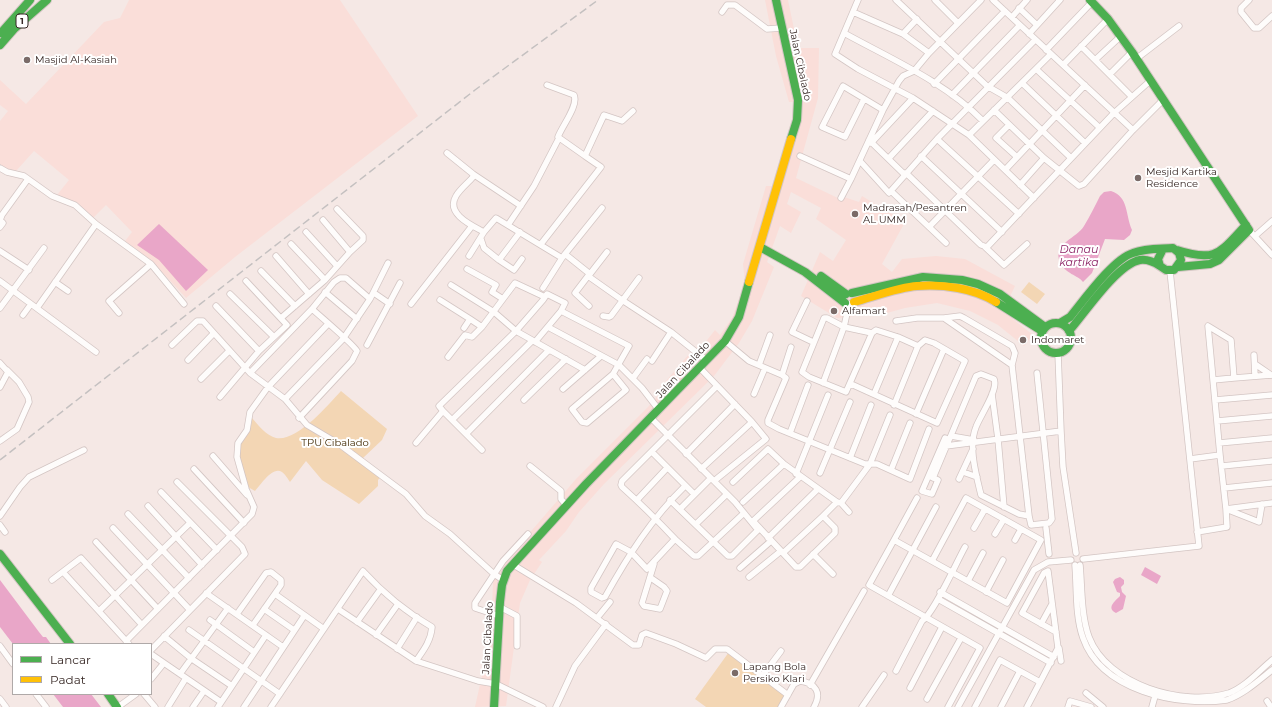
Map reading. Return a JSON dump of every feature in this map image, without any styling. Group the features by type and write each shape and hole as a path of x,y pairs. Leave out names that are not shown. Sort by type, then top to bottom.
{"main road":[{"name":"1","path":"0,35 30,0"},
{"name":"1","path":"0,45 46,0"},
{"name":"Jalan Cibalado","path":"494,707 496,684 496,615 500,607 499,577 564,503 659,410 699,367 703,357 725,341 735,324 743,305 798,120 798,100 776,0"},
{"path":"1091,1 1121,36 1162,100 1250,230"},
{"path":"1060,323 1070,317 1116,263 1139,250 1170,248 1195,257 1206,258 1215,255 1250,230"},
{"path":"1069,330 1060,323 1055,322 1044,329 1040,338 1042,344 1046,349 1058,353 1068,347 1070,342 1069,330 1106,286 1129,266 1140,260 1153,262 1166,270 1210,264 1219,260 1250,230"},
{"path":"760,245 795,260 849,294 855,296 850,303"},
{"path":"760,245 806,272 850,303"},
{"path":"1160,266 1158,258 1163,249"},
{"path":"1174,269 1181,260 1177,250"},
{"path":"849,294 923,277 962,280 978,284 1000,294 1044,329"},
{"path":"850,303 917,286 957,288 974,292 993,300 1044,329"},
{"path":"0,554 69,643"},
{"path":"109,695 118,707"}],"street":[{"path":"858,0 835,54 858,69 913,98 969,135 1034,198"},
{"path":"896,0 987,86 1008,98 1071,158"},
{"path":"934,0 957,22"},
{"path":"841,198 870,142 894,88 903,76 914,71 928,53 957,22 981,0"},
{"path":"992,0 1133,130"},
{"path":"1012,17 1027,0"},
{"path":"1029,34 1060,0"},
{"path":"1249,0 1241,8 1241,12 1254,28 1259,28 1272,16"},
{"path":"1046,50 1091,1"},
{"path":"722,12 727,5 735,5 767,29 773,30 782,28"},
{"path":"1019,8 1037,25"},
{"path":"934,84 1005,11"},
{"path":"853,12 903,34 928,53"},
{"path":"903,34 917,19"},
{"path":"1063,65 1108,19"},
{"path":"952,95 1020,25"},
{"path":"1110,74 1134,55 1179,26"},
{"path":"844,33 914,71 952,95 969,107 983,121"},
{"path":"1095,60 1121,36"},
{"path":"890,191 987,86 1035,40"},
{"path":"1081,46 1131,96"},
{"path":"969,135 1051,54"},
{"path":"1036,68 1100,128"},
{"path":"985,247 989,246 1114,113 1131,96 1150,81"},
{"path":"1022,83 1085,143"},
{"path":"508,225 534,186 559,138 558,136 576,98 574,95 547,85"},
{"path":"1005,170 1085,85"},
{"path":"864,99 845,137 822,127 843,86 883,110"},
{"path":"870,142 913,98"},
{"path":"994,110 1008,126 1059,172 1078,185 1081,185 1162,100"},
{"path":"586,156 604,115 622,121 633,111"},
{"path":"889,158 933,111"},
{"path":"1008,126 996,138 1017,157"},
{"path":"541,244 601,167 559,138"},
{"path":"937,139 1019,214"},
{"path":"870,142 1004,265 1027,244"},
{"path":"447,153 473,174 521,206"},
{"path":"800,156 851,179"},
{"path":"921,156 1002,232"},
{"path":"1020,184 1044,158"},
{"path":"929,228 994,160"},
{"path":"860,161 889,193 890,191 946,243"},
{"path":"0,168 7,172 18,174 28,179 52,196 75,205 96,224 150,264 184,304"},
{"path":"473,174 473,177 456,197 454,209 461,218 484,232"},
{"path":"0,227 3,223 0,220 2,215 28,179"},
{"path":"543,288 563,256 602,208"},
{"path":"281,318 325,280 363,240 363,236 337,209"},
{"path":"469,256 494,218 563,256 622,300 671,332 703,357"},
{"path":"323,220 350,252"},
{"path":"1272,221 1250,230 1272,255"},
{"path":"37,308 96,224"},
{"path":"411,304 472,226"},
{"path":"306,232 337,266"},
{"path":"500,260 520,232"},
{"path":"481,239 484,248 514,270 522,259"},
{"path":"291,244 325,280"},
{"path":"0,308 14,292 44,248"},
{"path":"0,250 29,270"},
{"path":"589,306 575,293 607,252"},
{"path":"276,256 309,294"},
{"path":"119,313 109,301 150,264"},
{"path":"285,399 344,339 374,293 388,264"},
{"path":"1174,269 1199,546 1083,559 1078,565 1083,637 1093,657 1108,673 1124,686 1157,700 1200,705 1224,698 1250,687 1272,670"},
{"path":"467,270 496,285 492,292 503,299"},
{"path":"261,271 295,306"},
{"path":"247,370 259,351 273,336 290,326 312,309 334,282 344,278 370,299"},
{"path":"603,316 609,318 611,316 639,278"},
{"path":"0,281 96,352"},
{"path":"246,281 290,326"},
{"path":"55,282 68,291"},
{"path":"367,345 400,283"},
{"path":"448,357 465,335 472,337 482,327 515,283 545,297"},
{"path":"451,285 494,312 516,331 584,370"},
{"path":"325,292 357,319"},
{"path":"374,293 390,304"},
{"path":"230,294 273,336"},
{"path":"452,420 548,327 561,311 565,303 547,294 516,331 440,403 439,406 443,411 452,420 482,450"},
{"path":"440,300 482,327"},
{"path":"806,301 792,332 813,342"},
{"path":"823,383 844,326 850,303"},
{"path":"23,315 31,304"},
{"path":"216,306 259,351"},
{"path":"300,418 352,361 356,354 356,348 344,339 312,309"},
{"path":"561,311 629,346 613,374 572,409 582,422 587,423 626,390 613,374"},
{"path":"896,321 917,318 944,318 960,316 1012,346 1015,353 1012,365 1031,525 1049,523 1052,520 1037,374"},
{"path":"872,333 844,326 824,318 802,372 845,392 851,384 872,333 876,330 898,337 918,346"},
{"path":"944,318 1012,365"},
{"path":"464,328 470,319"},
{"path":"172,345 200,320 203,321 228,351 247,370 285,399 307,425 339,444 406,494 425,516 461,543 499,577"},
{"path":"250,498 237,457 238,443 247,430 250,412 268,387 328,324"},
{"path":"220,397 290,326"},
{"path":"1198,532 1227,527 1208,326 1231,340 1234,378"},
{"path":"548,327 619,365 633,378 659,410"},
{"path":"633,378 671,332"},
{"path":"188,360 214,334"},
{"path":"759,366 770,335"},
{"path":"874,394 898,337"},
{"path":"851,384 894,405 937,423 965,362 927,340 918,346 894,405"},
{"path":"725,341 749,361 786,378 768,423 810,442 865,464 891,470 910,479 929,429"},
{"path":"782,375 791,347"},
{"path":"916,414 944,349"},
{"path":"466,434 549,350"},
{"path":"201,379 228,351"},
{"path":"1058,353 1063,467 1076,553"},
{"path":"1254,355 1255,376"},
{"path":"563,389 601,356"},
{"path":"524,400 566,360"},
{"path":"0,363 19,382 28,397 29,402 17,429 0,441"},
{"path":"1255,364 1272,375"},
{"path":"680,509 694,494 765,441 765,437 752,422 699,367"},
{"path":"754,394 765,368"},
{"path":"0,387 7,376 7,370"},
{"path":"931,477 944,446 950,438 977,374 981,374 994,379 995,387 976,427 973,444 959,479"},
{"path":"1213,380 1272,375"},
{"path":"790,433 808,385"},
{"path":"717,386 669,436 622,481 622,487 637,500 675,539 696,556 744,513"},
{"path":"992,393 1004,507"},
{"path":"822,516 836,531 799,568 753,521 798,475 828,395"},
{"path":"1215,400 1272,395"},
{"path":"820,473 850,402"},
{"path":"686,454 735,404"},
{"path":"850,458 871,406"},
{"path":"416,443 443,411"},
{"path":"749,577 782,552 822,516 839,503 870,464 890,415"},
{"path":"1217,421 1272,416"},
{"path":"651,418 727,494 758,530 732,556 728,556 670,500"},
{"path":"701,469 752,422"},
{"path":"891,470 910,423"},
{"path":"944,446 973,444 980,441 1061,431"},
{"path":"950,438 973,444"},
{"path":"1219,443 1272,438"},
{"path":"973,444 981,495 1019,514 1029,516"},
{"path":"733,482 768,449 784,464 839,503 848,512"},
{"path":"0,516 20,487 30,478 84,450"},
{"path":"652,452 684,486 694,494"},
{"path":"1190,459 1220,455"},
{"path":"62,572 128,642 142,625 216,550 231,537 254,510 253,502 250,498 213,456"},
{"path":"1222,466 1272,461"},
{"path":"743,502 784,464"},
{"path":"530,466 561,490 564,503"},
{"path":"637,500 667,468"},
{"path":"194,469 244,523"},
{"path":"963,472 977,477"},
{"path":"152,649 243,556 244,549 177,482"},
{"path":"1224,488 1272,483"},
{"path":"675,539 649,569 645,569 631,552 618,545 614,545 591,588 591,592 602,598 606,597 631,552 655,518 684,486"},
{"path":"740,568 818,488"},
{"path":"161,492 216,550"},
{"path":"696,524 727,494"},
{"path":"917,498 869,585 980,648 948,707"},
{"path":"894,540 1007,603 1041,540 966,498 932,561"},
{"path":"1226,509 1272,503"},
{"path":"1226,509 1259,522 1262,504"},
{"path":"148,506 202,565"},
{"path":"888,596 936,507"},
{"path":"974,528 985,509"},
{"path":"128,514 189,578"},
{"path":"995,534 1004,519"},
{"path":"99,611 190,523"},
{"path":"0,525 6,532"},
{"path":"113,528 190,610"},
{"path":"1046,528 1049,554"},
{"path":"1015,540 1021,529"},
{"path":"496,615 474,606 499,577 503,561 528,534"},
{"path":"96,542 158,609"},
{"path":"1039,543 1048,542"},
{"path":"896,671 922,621 926,618 938,599 940,592 965,547"},
{"path":"968,581 983,553"},
{"path":"1076,553 1081,554 1083,559"},
{"path":"1071,560 1072,556 1076,553"},
{"path":"813,554 834,574"},
{"path":"52,580 81,558 142,625"},
{"path":"986,592 1003,560"},
{"path":"958,707 1034,570 1048,562 1071,560 1078,565"},
{"path":"651,578 664,587 667,591 660,609 642,604 651,578 654,563"},
{"path":"512,564 598,618 635,646 639,645 642,635 646,633 676,644 706,658 715,650 727,649 788,695"},
{"path":"1056,632 1022,612 1044,573 1048,570 1061,661"},
{"path":"271,707 363,571 380,590 432,627 432,634 416,661"},
{"path":"237,614 267,572 271,572 281,582 275,594 253,625"},
{"path":"358,622 380,590"},
{"path":"810,685 864,591"},
{"path":"940,592 1054,657"},
{"path":"206,593 283,647"},
{"path":"275,594 324,629"},
{"path":"1080,598 1089,636 1104,660 1127,680 1159,693 1190,700 1224,698 1239,688 1272,660"},
{"path":"938,599 1051,663"},
{"path":"598,618 610,602"},
{"path":"376,635 398,604"},
{"path":"1041,624 1052,604"},
{"path":"500,607 517,616 517,646"},
{"path":"180,674 228,608"},
{"path":"264,609 294,630"},
{"path":"338,609 416,661 478,681 496,684 543,707"},
{"path":"244,707 304,616"},
{"path":"397,649 417,617"},
{"path":"210,620 254,652"},
{"path":"556,707 576,666 606,624"},
{"path":"910,688 942,627"},
{"path":"189,630 280,694"},
{"path":"152,655 204,691 219,705 266,635"},
{"path":"164,636 192,659 232,686"},
{"path":"927,699 961,638"},
{"path":"0,646 12,663"},
{"path":"1026,707 1058,648"},
{"path":"763,675 781,650"},
{"path":"975,707 1000,660 1040,682"},
{"path":"152,678 164,663"},
{"path":"1001,707 1020,671"},
{"path":"862,707 884,675"},
{"path":"168,707 186,678"},
{"path":"781,707 798,681 802,681 810,685 818,694 818,700 814,707"},
{"path":"193,707 204,691"},
{"path":"1086,693 1103,707"},
{"path":"1152,707 1157,700 1159,693"},
{"path":"37,695 46,707"},
{"path":"118,707 135,695"},
{"path":"145,695 154,707"},
{"path":"1157,700 1158,707"},
{"path":"1068,707 1070,701 1091,707"},
{"path":"1267,701 1271,707"}],"shaded area":[{"path":"129,0 340,0 418,116 235,257 186,298 152,261 125,241 132,232 106,205 93,218 78,203 57,195 69,180 34,151 16,171 7,169 0,164 0,121 8,111 0,105 0,80 26,104 104,22 120,18"},
{"path":"765,0 788,0 798,48 819,48 818,98 796,178 842,200 844,197 859,202 862,196 905,222 882,264 892,272 902,259 936,256 965,259 1015,286 1003,311 1033,335 1024,346 998,325 970,311 937,303 905,308 887,313 837,318 801,296 820,252 833,261 846,240 816,219 821,208 791,192 787,204 801,212 791,233 780,226 767,262 774,267 752,321 739,343 714,376 604,484 579,512 566,531 539,560 542,562 530,580 520,603 506,706 475,707 491,635 493,582 502,565 576,479 648,407 668,384 666,381 695,347 700,349 715,330 720,335 732,318 745,283 743,264 766,186 775,186 794,120 794,102 789,102 776,56"}],"green space":[{"path":"1029,282 1045,294 1037,304 1021,292"},
{"name":"TPU Cibalado","path":"341,391 387,429 382,440 363,458 382,475 378,480 378,486 359,504 322,480 306,461 290,482 282,472 278,471 271,474 255,491 248,487 241,464 240,445 250,429 252,418 269,435 276,438 284,438 302,429 312,421"},
{"name":"Lapang Bola Persiko Klari","path":"729,652 786,695 778,707 706,707 695,699"}],"water":[{"name":"Danau kartika","path":"1111,191 1121,197 1124,202 1132,230 1130,235 1124,240 1105,239 1092,273 1083,282 1062,266 1058,256 1059,250 1066,242 1081,230 1100,196 1104,192"},
{"path":"159,224 208,270 186,291 159,260 137,245"},
{"path":"1145,567 1161,576 1157,584 1141,575"},
{"path":"1120,577 1124,580 1124,584 1121,587 1122,592 1126,596 1123,609 1116,613 1112,609 1112,604 1120,596 1120,593 1117,592 1113,582 1115,579"},
{"path":"0,580 39,632 43,637 46,637 50,643 12,643 0,627"},
{"path":"54,695 92,695 101,707 63,707"}],"railway":[{"path":"0,460 475,90 598,0"}],"traffic: fast":[{"path":"1,33 30,0"},
{"path":"0,45 14,29 47,0"},
{"path":"776,0 798,100 797,120 791,139"},
{"path":"1090,0 1108,19 1132,52 1249,230 1219,260 1210,264 1178,267"},
{"path":"1177,250 1190,254 1210,255 1223,248 1246,225"},
{"path":"760,247 805,272 845,303"},
{"path":"1060,323 1070,317 1108,271 1125,257 1133,253 1148,249 1173,248 1179,253 1181,260 1174,270 1166,270 1160,266 1158,259 1163,249"},
{"path":"1069,331 1102,290 1121,270 1131,263 1140,260 1150,261 1160,266"},
{"path":"821,276 846,294"},
{"path":"852,293 923,277 962,280 978,284 1000,294 1045,327"},
{"path":"494,707 500,602 502,585 507,571 586,484 725,341 739,317 749,282"},
{"path":"996,302 1042,331"},
{"path":"1056,323 1067,327 1071,338 1067,349 1056,353 1045,349 1041,338 1045,327 1056,323"},
{"path":"0,554 69,643"},
{"path":"109,695 117,707"}],"traffic: slow":[{"path":"749,282 791,139"},
{"path":"854,302 886,292 917,286 948,286 968,290 996,302"}],"place":[{"name":"Masjid Al-Kasiah","path":"27,60"},
{"name":"Mesjid Kartika Residence","path":"1138,178"},
{"name":"Madrasah/Pesantren AL UMM","path":"855,214"},
{"name":"Alfamart","path":"834,311"},
{"name":"Indomaret","path":"1023,340"},
{"name":"Lapang Bola Persiko Klari","path":"735,673"}]}
